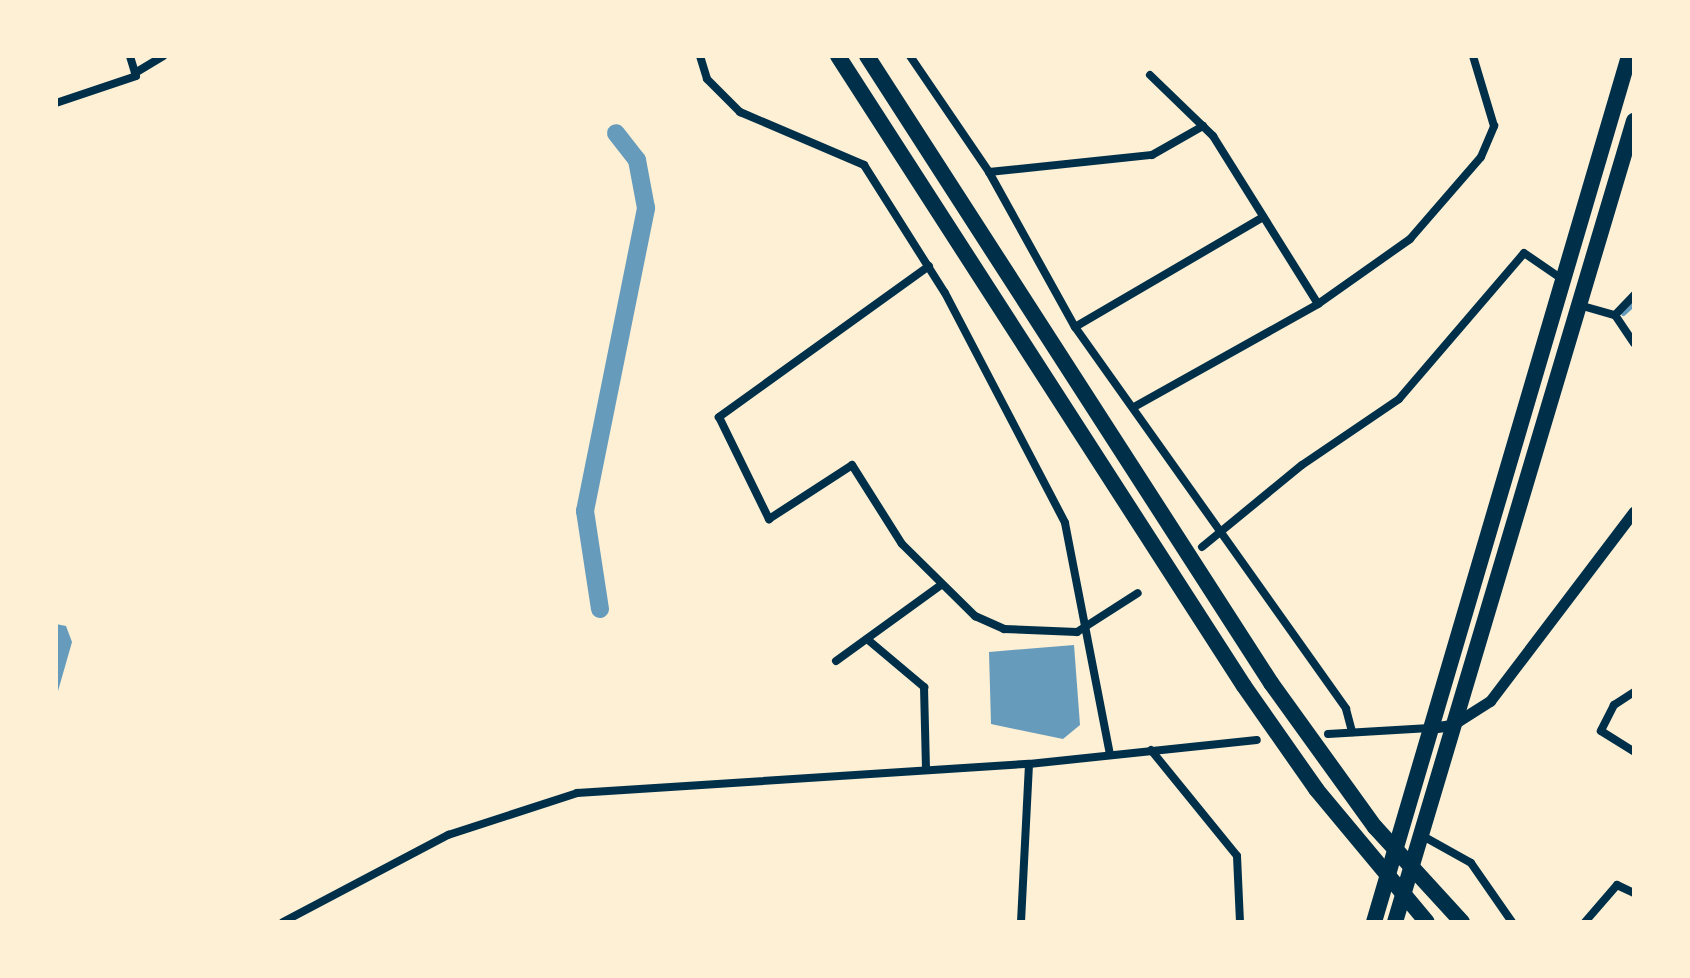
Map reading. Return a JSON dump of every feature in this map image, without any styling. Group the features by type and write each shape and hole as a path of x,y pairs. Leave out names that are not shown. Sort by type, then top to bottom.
{"highway":[{"path":"838,56 1167,571 1367,854 1424,918"},
{"path":"867,56 1216,599 1375,827 1462,922"},
{"path":"1374,922 1629,56"},
{"path":"1395,922 1634,121"}],"street":[{"path":"130,56 135,73"},
{"path":"56,103 135,73 163,56"},
{"path":"700,56 707,79 740,112 864,165 929,266 1026,438 1065,523 1091,626 1110,754"},
{"path":"910,56 989,172 1075,327 1346,709 1352,732"},
{"path":"1134,407 1318,304 1410,239 1481,157 1494,126 1473,56"},
{"path":"1150,75 1203,126 1318,304"},
{"path":"989,172 1152,155 1203,126"},
{"path":"1075,327 1263,217"},
{"path":"1202,547 1223,533 1302,465 1408,391 1524,253 1562,279"},
{"path":"929,266 719,417 769,519 852,465 902,544 975,616 1004,629 1091,626 1138,593"},
{"path":"1615,315 1634,295"},
{"path":"1578,305 1615,315 1634,343"},
{"path":"1328,734 1452,725 1490,701 1634,511"},
{"path":"836,661 941,585"},
{"path":"867,639 924,687 926,770"},
{"path":"1634,692 1614,705 1601,731 1634,752"},
{"path":"283,922 448,835 577,793 1029,764 1257,740"},
{"path":"1151,750 1237,856 1240,922"},
{"path":"1021,922 1029,764"},
{"path":"1421,835 1471,863 1512,922"},
{"path":"1585,922 1617,885 1634,893"}],"water":[{"path":"56,624 66,626 72,642 56,698"},
{"path":"1074,645 1080,725 1063,739 991,724 989,652"}],"waterway":[{"path":"600,609 585,511 646,208 637,160 616,133"},
{"path":"1623,313 1634,303"}]}
